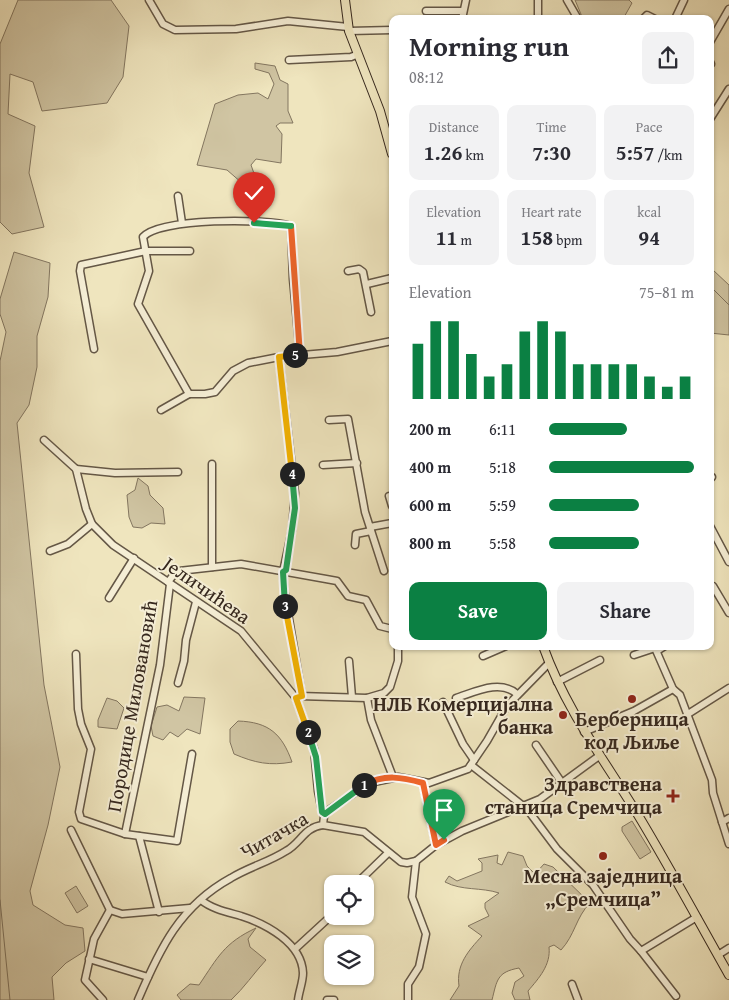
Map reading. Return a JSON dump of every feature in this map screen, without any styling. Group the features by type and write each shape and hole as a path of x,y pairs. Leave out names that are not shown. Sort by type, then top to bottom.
{"main road":[{"path":"345,0 348,29 356,55 380,111 389,143"},
{"path":"544,650 557,682 584,732 638,816 729,975"}],"street":[{"path":"149,0 163,24 175,30 236,29 288,21 348,29 389,30"},
{"path":"462,15 466,0"},
{"path":"538,0 538,15"},
{"path":"567,0 576,15"},
{"path":"677,15 684,0"},
{"path":"714,35 729,9"},
{"path":"426,11 463,11"},
{"path":"288,60 351,57 356,55"},
{"path":"714,112 729,89"},
{"path":"178,196 182,223"},
{"path":"189,394 139,308 139,300 149,271 143,238 161,226 182,223 290,225 300,355"},
{"path":"94,349 80,271 81,265 146,251 190,251"},
{"path":"348,271 362,270 367,284 371,312"},
{"path":"367,284 389,279"},
{"path":"161,410 189,394 215,392 233,371 243,366 279,357 337,352 389,342"},
{"path":"279,357 295,493 292,530 283,572 286,610 299,697 314,749 318,791 322,811 325,814"},
{"path":"329,420 348,419 370,529 384,571"},
{"path":"44,440 76,469 115,473 178,472"},
{"path":"323,465 357,463"},
{"path":"212,464 212,566"},
{"name":"Јеличићева","path":"76,469 86,509 92,524 113,545 241,631 299,697"},
{"path":"50,551 61,549 92,524"},
{"path":"355,545 355,536 370,529 389,524"},
{"path":"714,534 729,562"},
{"path":"109,598 134,558"},
{"path":"169,583 175,573 212,566 240,564 337,581 348,596 366,600 380,626 389,628"},
{"name":"Породице Миловановић","path":"125,834 160,665 169,583"},
{"path":"714,588 729,613"},
{"path":"178,683 184,661 186,640 196,602"},
{"path":"299,697 367,698 384,693 390,687 398,662 398,650"},
{"path":"483,656 497,650"},
{"path":"634,655 646,650"},
{"path":"657,651 673,689 680,695 688,714 712,780 713,793 729,844"},
{"path":"76,654 80,724 91,749 80,812 81,819 125,834 175,841 178,838 192,754"},
{"path":"557,682 600,660"},
{"path":"349,661 352,697"},
{"path":"473,763 503,711 517,694 549,663"},
{"path":"456,698 499,687 511,689 517,694"},
{"path":"688,714 729,688"},
{"path":"584,732 634,711 673,689"},
{"path":"367,698 371,720 393,777"},
{"path":"443,702 473,763 524,806 557,849 593,885 630,939 676,996"},
{"path":"536,745 562,783"},
{"path":"323,825 364,832 388,853 404,863 416,861 436,845 514,808 540,799 600,756"},
{"name":"Читачка","path":"138,1000 164,942 190,908 230,878 289,850 308,830 323,825 325,814 368,782 393,777 423,783 435,782 464,771 473,763"},
{"path":"423,783 436,845"},
{"path":"722,822 729,818"},
{"path":"71,830 110,910 94,939 88,959 86,983 104,1000"},
{"path":"139,836 159,912"},
{"path":"365,875 388,853"},
{"path":"408,1000 408,984 419,967 426,934 412,897 416,861"},
{"path":"201,900 211,907 254,922 284,939 295,949 303,972 298,1000"},
{"name":"Читачка","path":"110,910 122,914 190,908"},
{"path":"641,951 697,917"},
{"path":"295,949 325,925"},
{"path":"718,955 729,948"},
{"path":"88,959 148,977"},
{"path":"572,984 578,1000"},
{"path":"327,1000 334,1000"}],"shaded area":[{"path":"18,0 111,0 129,26 123,77 107,103 42,111 33,82 10,74 8,114 35,126 29,173 44,227 12,234 0,222 0,44"},
{"path":"575,0 629,0 632,3 625,15 581,15"},
{"path":"255,63 275,66 280,80 288,84 288,111 293,123 280,123 276,126 282,134 281,163 256,159 251,165 256,179 273,191 271,194 242,183 227,170 197,165 215,104 238,95 258,93 268,99 274,84 269,73 255,69"},
{"path":"14,252 50,263 48,297 37,336 37,367 29,405 17,423 44,685 60,767 48,825 30,891 33,905 65,925 83,928 85,951 66,963 52,977 54,1000 0,1000 0,361 6,332 0,314 0,299"},
{"path":"714,271 729,285 729,335 714,333"},
{"path":"138,478 148,486 150,495 163,508 165,524 151,523 142,528 133,527 129,517 127,495 135,490"},
{"path":"184,697 205,698 200,734 187,729 178,737 170,732 163,740 153,736 151,726 157,707 167,705 179,711"},
{"path":"107,698 117,701 124,708 117,729 98,727 98,720"},
{"path":"238,721 258,724 273,731 284,744 292,762 263,763 234,754 230,742 230,729"},
{"path":"632,821 651,852 640,859 622,831 622,827"},
{"path":"508,852 523,856 527,866 535,874 544,864 553,867 590,903 585,908 561,950 554,945 549,947 546,965 528,991 530,1000 515,1000 512,993 515,982 524,976 519,968 506,972 499,978 492,1000 450,1000 459,986 459,971 464,959 482,936 468,926 489,916 485,903 499,893 458,887 445,882 449,876 457,881 482,871 482,863 478,859 498,855 497,863 502,865"},
{"path":"76,886 88,906 77,913 65,893"},
{"path":"256,928 248,939 250,947 266,960 231,1000 181,1000 177,995 190,984 199,985 229,945"}],"waterway":[{"path":"714,290 729,305"},
{"path":"0,900 10,1000"}],"place":[{"name":"Берберница код Љиље","path":"632,699"},
{"name":"НЛБ Комерцијална банка","path":"563,715"},
{"name":"Здравствена станица Сремчица","path":"673,796"},
{"name":"Месна заједница „Сремчица”","path":"603,856"}],"route":[{"path":"254,223 291,226 293,279 300,355 279,357 281,387 295,493 295,508 286,570 283,572 286,610 302,696 296,698 316,757 318,791 322,812 325,814 368,782 384,778 401,777 423,783 422,788 436,845 444,840"}]}
